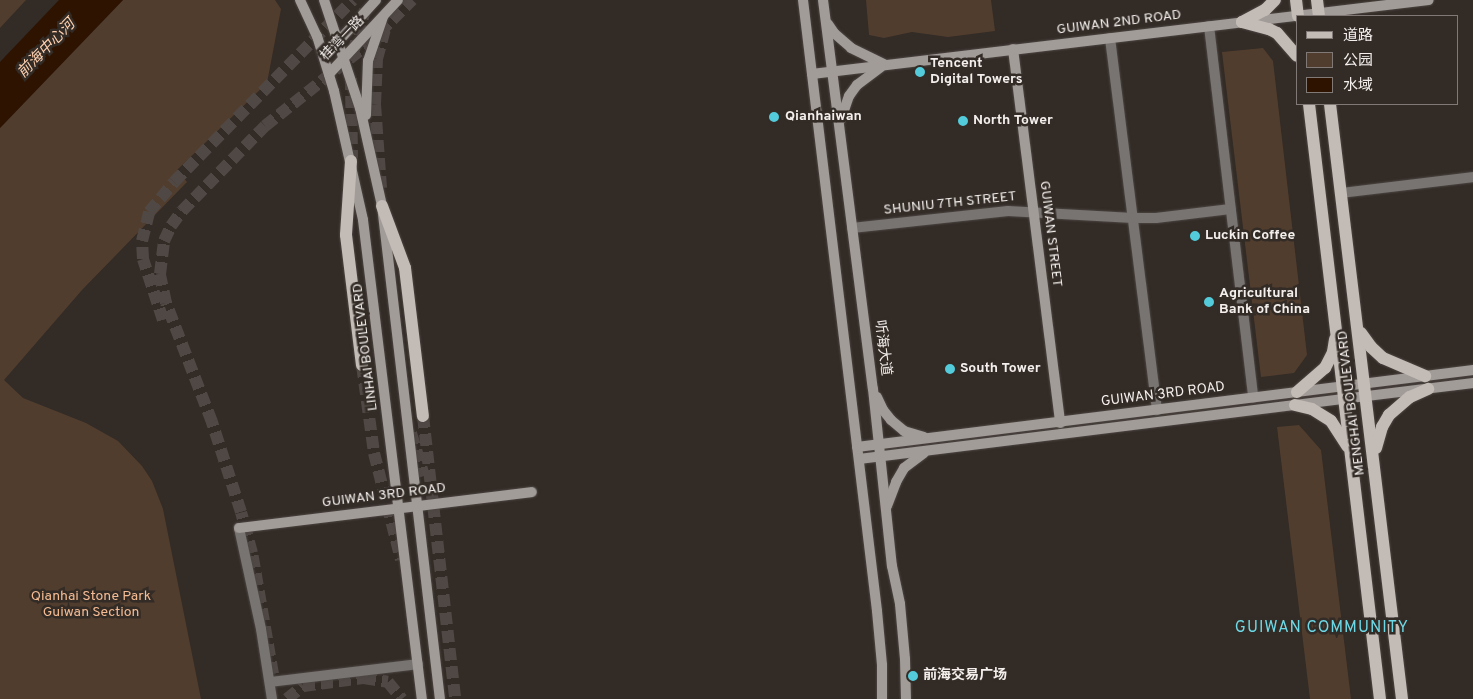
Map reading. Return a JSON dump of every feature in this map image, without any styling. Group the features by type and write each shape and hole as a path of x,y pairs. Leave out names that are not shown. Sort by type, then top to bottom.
{"main road":[{"name":"LINHAI BOULEVARD","path":"300,0 324,57 329,74 351,161 368,254 422,699"},
{"path":"324,0 339,41 367,134 382,206 440,699"},
{"name":"桂湾一路","path":"324,57 376,0"},
{"name":"桂湾一路","path":"329,74 398,0"},
{"path":"803,0 879,629 882,699"},
{"name":"听海大道","path":"823,0 873,390 885,512 901,614 906,699"},
{"path":"1242,22 1256,16 1275,0"},
{"path":"1296,0 1298,15"},
{"name":"GUIWAN 2ND ROAD","path":"1301,15 1318,10 1429,0"},
{"name":"GUIWAN 2ND ROAD","path":"812,74 1296,16"},
{"path":"367,134 365,92 368,61 383,17"},
{"path":"826,21 834,33 851,48 886,65"},
{"path":"1242,22 1269,29 1277,34 1296,55"},
{"name":"GUIWAN STREET","path":"1013,50 1060,423"},
{"path":"840,130 841,116 849,96 868,75 886,65"},
{"name":"MENGHAI BOULEVARD","path":"1308,105 1380,699"},
{"name":"MENGHAI BOULEVARD","path":"1330,105 1402,699"},
{"path":"351,161 346,235 362,365"},
{"path":"382,206 405,268 423,416"},
{"path":"1358,324 1365,340 1383,358 1427,382 1389,415 1380,434 1374,458"},
{"path":"1297,392 1325,368 1333,352 1336,327"},
{"name":"GUIWAN 3RD ROAD","path":"859,459 1366,397 1473,370"},
{"name":"GUIWAN 3RD ROAD","path":"857,447 1060,423 1365,383 1473,383"},
{"path":"873,390 883,410 904,430 916,436 935,438"},
{"path":"1295,405 1312,409 1331,421 1344,439 1352,460"},
{"path":"885,512 893,488 904,468 920,455 935,450"},
{"name":"GUIWAN 3RD ROAD","path":"239,528 532,492"}],"street":[{"path":"1209,26 1253,397"},
{"path":"1110,38 1158,410"},
{"path":"1341,193 1473,177"},
{"name":"SHUNIU 7TH STREET","path":"852,228 982,212 1033,211 1133,218 1173,216 1230,209"},
{"path":"239,528 272,699"},
{"path":"270,682 418,664"}],"green space":[{"path":"0,0 26,0 0,28"},
{"name":"Qianhai Stone Park Guiwan Section","path":"123,0 275,0 281,9 267,83 177,170 187,182 82,290 4,380 23,398 86,423 118,441 142,466 152,481 163,509 201,699 0,699 0,128"},
{"path":"866,0 991,0 995,31 948,37 912,32 884,38 869,35"},
{"path":"1263,48 1273,61 1307,355 1294,373 1261,377 1222,52"},
{"path":"1299,425 1321,450 1351,699 1310,699 1277,427"}],"water":[{"name":"前海中心河","path":"59,0 123,0 0,128 0,62"}],"tunnel":[{"path":"163,320 143,259 142,241 149,212 174,182 353,0"},
{"path":"273,674 252,553 241,512 212,422 166,303 160,274 164,241 171,226 182,211 265,126 367,45 412,0"},
{"path":"353,53 365,10"},
{"path":"381,188 375,104 377,59 385,29"},
{"path":"351,78 352,158"},
{"path":"362,365 374,453 401,560"},
{"path":"423,416 455,699"},
{"path":"411,433 424,476"},
{"path":"287,699 303,686 364,678 388,682 402,699"}],"place":[{"name":"Tencent Digital Towers","path":"920,72"},
{"name":"Qianhaiwan","path":"774,117"},
{"name":"North Tower","path":"963,121"},
{"name":"Luckin Coffee","path":"1195,236"},
{"name":"Agricultural Bank of China","path":"1209,302"},
{"name":"South Tower","path":"950,369"},
{"name":"前海交易广场","path":"913,676"}],"district":[{"name":"GUIWAN COMMUNITY","path":"1322,628"}]}
